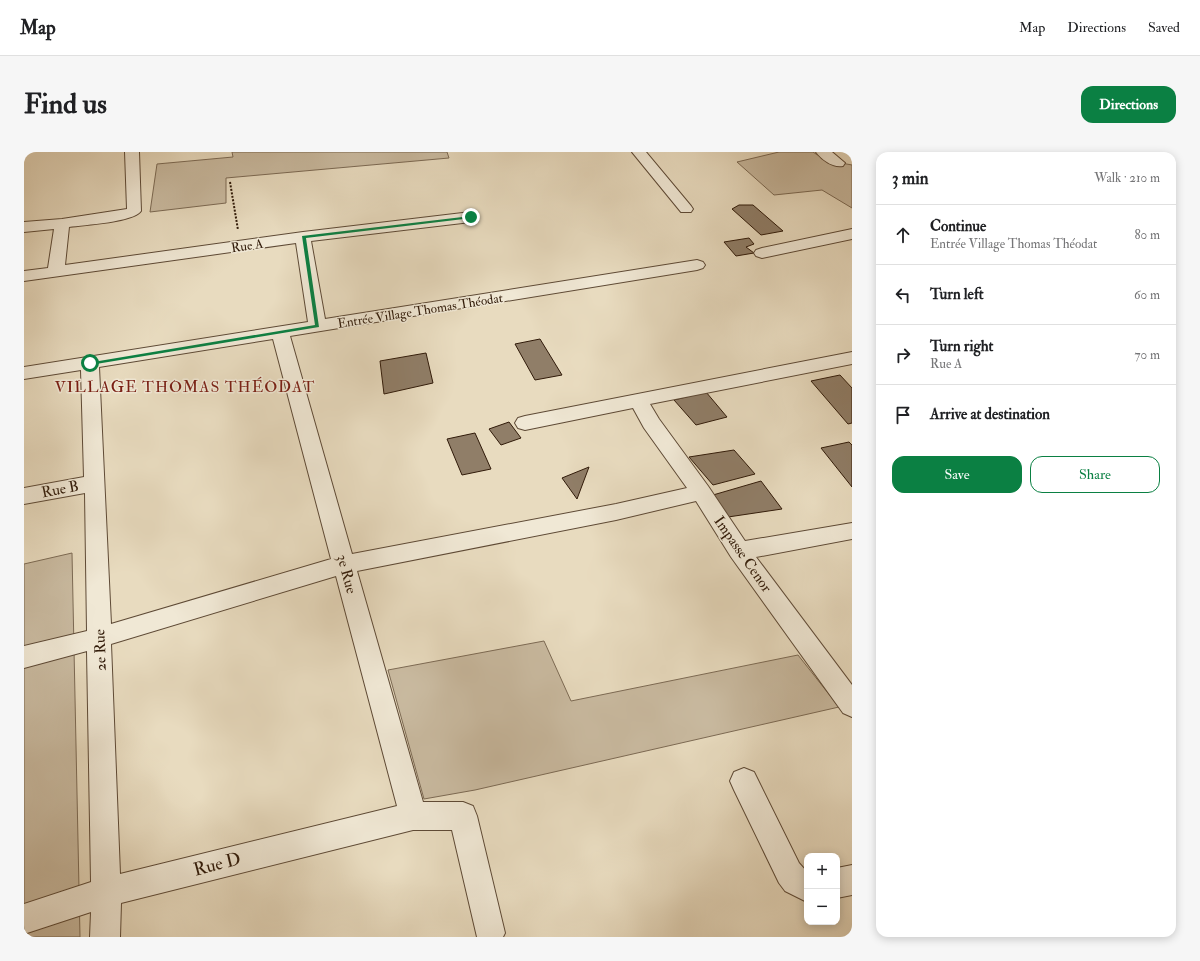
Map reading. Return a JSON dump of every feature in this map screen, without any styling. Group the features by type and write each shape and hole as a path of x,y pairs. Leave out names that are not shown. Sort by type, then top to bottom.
{"street":[{"path":"24,227 62,224 132,212 134,210 132,152"},
{"path":"639,152 686,209"},
{"path":"823,152 838,163"},
{"name":"Rue A","path":"24,276 303,237 471,217"},
{"path":"56,272 62,224"},
{"path":"762,253 852,234"},
{"path":"303,237 317,326"},
{"name":"Entrée Village Thomas Théodat","path":"24,372 90,363 696,265"},
{"name":"3e Rue","path":"280,332 413,816"},
{"path":"525,423 852,358"},
{"name":"2e Rue","path":"90,363 95,482 106,892 105,937"},
{"name":"Impasse Cenor","path":"639,401 651,423 701,492 739,551 849,695"},
{"name":"Rue B","path":"24,496 95,482"},
{"path":"24,657 99,638 344,564 616,512 701,492"},
{"path":"739,551 852,531"},
{"path":"744,781 789,873 795,881 804,886"},
{"name":"Rue D","path":"24,919 106,892 413,816 463,816 490,933"},
{"path":"840,882 852,880"}],"path":[{"path":"230,182 241,246"}],"shaded area":[{"path":"232,152 447,152 449,158 226,178 226,203 150,212 157,164 233,157"},
{"path":"779,152 813,152 825,160 852,165 852,208 822,190 774,195 737,162"},
{"path":"72,553 80,937 24,937 24,564"},
{"path":"544,641 571,701 798,655 839,707 475,790 424,799 388,670"}],"building":[{"path":"739,205 753,205 783,231 761,235 732,209"},
{"path":"749,238 754,244 746,247 754,253 736,256 724,242"},
{"path":"540,339 562,375 535,380 515,344"},
{"path":"426,353 433,383 384,394 380,361"},
{"path":"840,375 852,388 852,423 848,424 811,381"},
{"path":"706,392 727,417 696,425 674,400"},
{"path":"509,422 521,438 501,445 489,429"},
{"path":"475,433 491,469 462,475 447,439"},
{"path":"849,442 852,445 852,487 821,448"},
{"path":"734,450 755,474 713,485 689,457"},
{"path":"589,467 577,499 562,478"},
{"path":"761,481 782,509 728,517 713,495"}],"district":[{"name":"VILLAGE THOMAS THÉODAT","path":"185,386"}],"route":[{"path":"90,363 317,326 303,237 471,217"}]}
